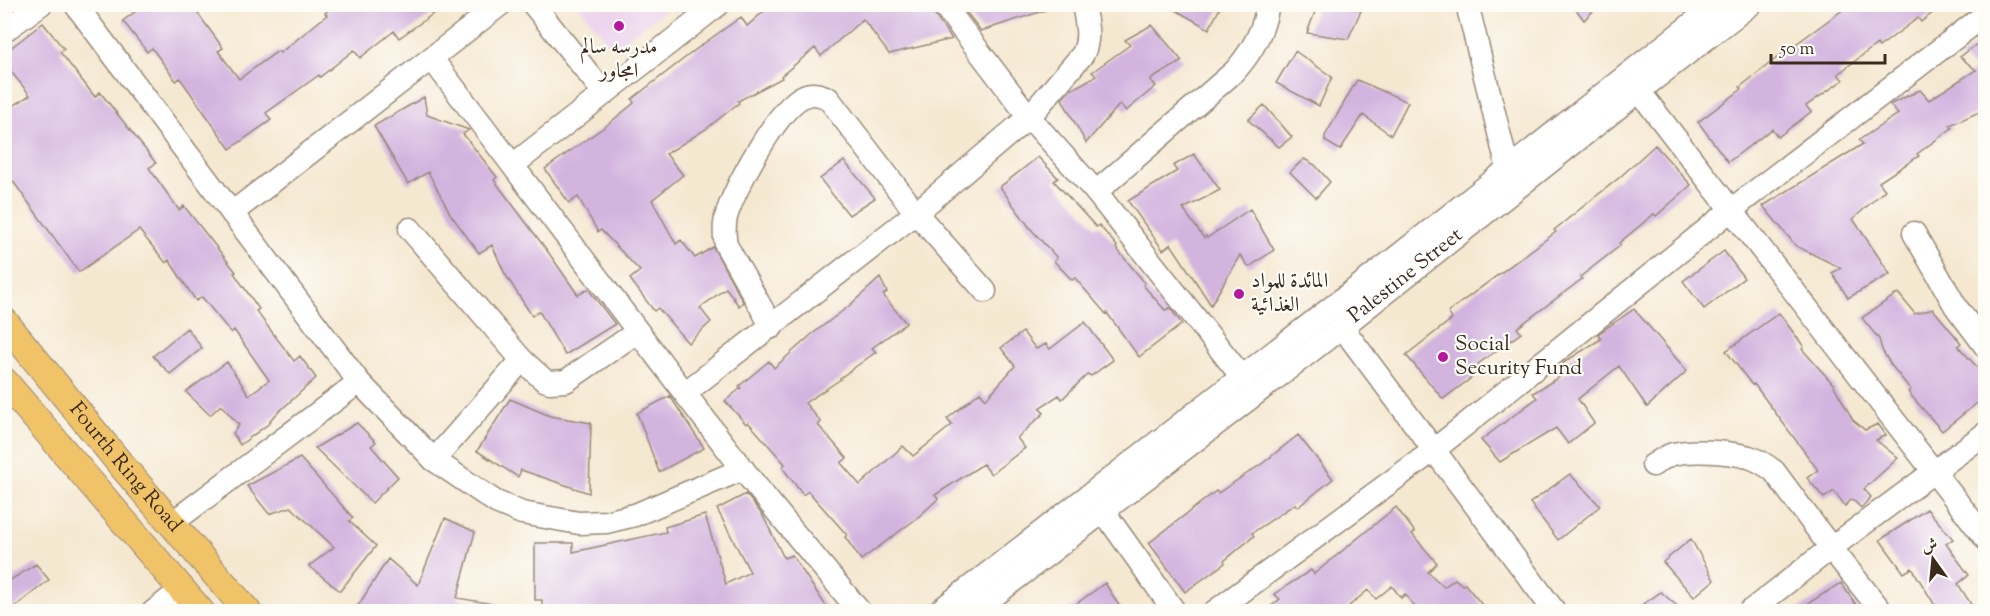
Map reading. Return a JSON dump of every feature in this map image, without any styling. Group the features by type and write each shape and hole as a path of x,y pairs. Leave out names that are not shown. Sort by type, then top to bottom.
{"main road":[{"name":"Fourth Ring Road","path":"4,321 122,466 248,612"},
{"name":"Fourth Ring Road","path":"4,381 201,612"}],"street":[{"path":"4,31 41,4"},
{"path":"75,4 359,382 434,460 496,502 522,513 579,523 606,522 635,515 742,469"},
{"path":"232,213 501,4"},
{"path":"533,4 604,93"},
{"path":"513,165 718,4"},
{"path":"943,4 1029,117 1096,192 1242,376"},
{"path":"686,392 916,213 1029,117 1083,54 1088,36 1083,4"},
{"path":"1096,192 1247,58 1264,24 1268,4"},
{"path":"1467,4 1508,169"},
{"name":"Palestine Street","path":"973,612 1342,327 1399,268 1508,169 1717,4"},
{"name":"Palestine Street","path":"938,612 1242,376 1399,268 1639,91 1751,4"},
{"path":"1214,612 1434,450 1731,210 1986,14"},
{"path":"432,58 742,469 860,612"},
{"path":"1639,91 1986,539"},
{"path":"772,327 726,245 724,229 744,176 771,130 789,106 809,94 819,94 828,98 916,213 985,291"},
{"path":"410,229 522,360 544,380 566,381 637,332"},
{"path":"1914,233 1956,307 1986,347"},
{"path":"1342,327 1555,612"},
{"path":"434,460 522,360"},
{"path":"172,523 359,382"},
{"path":"1749,612 1986,433"},
{"path":"1653,465 1670,454 1685,452 1750,457 1763,462 1774,471 1882,612"},
{"path":"1104,512 1175,612"},
{"path":"153,612 182,589"}],"shaded area":[{"name":"مدرسه سالم امجاور","path":"578,5 673,5 612,48"}],"building":[{"path":"145,4 191,4 223,48 218,51 239,79 278,51 280,53 327,15 325,13 336,4 447,4 399,38 394,31 360,58 354,50 320,77 319,75 266,113 271,120 230,149 180,78 176,81 152,48 147,52 123,21"},
{"path":"772,4 930,4 932,12 952,39 889,54 863,19 821,56 815,48 781,76 782,78 738,101 739,103 706,129 666,154 683,175 652,200 676,244 681,240 695,258 713,247 743,302 739,306 726,288 700,308 711,322 688,343 658,308 654,311 630,279 640,271 601,230 598,232 578,197 569,203 545,169 607,125 634,103 632,99 703,44 741,17 747,26"},
{"path":"960,4 1054,4 1055,7 981,31"},
{"path":"1165,4 1222,4 1209,29"},
{"path":"1318,4 1364,4 1348,39 1307,33"},
{"path":"1572,4 1600,4 1584,20"},
{"path":"1851,4 1944,4 1921,22 1918,18 1879,47 1877,44 1838,74 1843,80 1806,106 1811,112 1778,137 1772,129 1728,162 1698,122 1742,89 1740,87 1778,57"},
{"path":"43,23 64,49 60,52 95,97 100,92 156,163 149,168 179,210 184,206 236,272 234,273 259,309 256,311 294,361 300,356 316,378 270,420 271,422 240,445 233,433 239,425 221,405 210,415 186,392 227,362 249,395 269,380 234,330 231,333 202,297 196,301 169,260 166,263 139,230 79,272 4,169 4,112 30,95 4,63 4,53"},
{"path":"1152,25 1182,61 1150,80 1156,86 1126,111 1120,104 1086,143 1062,99 1069,91 1096,76 1092,72 1130,45 1125,40"},
{"path":"1986,37 1986,109 1950,125 1952,128 1917,154 1919,156 1879,182 1885,190 1853,219 1890,274 1848,298 1832,273 1841,268 1796,246 1763,206 1863,144 1859,140 1898,114 1890,105 1893,103 1920,90 1929,100 1976,70 1960,57"},
{"path":"1295,51 1332,77 1319,106 1276,83"},
{"path":"1357,80 1408,102 1391,135 1363,115 1340,150 1325,141 1325,136"},
{"path":"424,97 427,115 469,130 463,134 497,177 494,180 578,295 588,289 615,324 565,355 539,311 532,316 505,274 492,245 479,253 451,215 428,172 408,184 374,126"},
{"path":"1264,105 1292,137 1279,147 1248,120"},
{"path":"1655,145 1691,185 1656,216 1654,214 1619,243 1621,245 1580,277 1582,279 1517,328 1521,333 1478,364 1482,370 1443,399 1406,355 1452,319 1448,312 1556,232 1554,230 1620,177"},
{"path":"1194,154 1220,190 1183,209 1204,238 1250,209 1274,250 1249,267 1240,255 1211,305 1171,244 1163,250 1128,201 1177,171 1173,166"},
{"path":"1038,157 1058,178 1054,181 1096,227 1099,225 1117,246 1116,248 1145,283 1143,285 1165,310 1170,308 1182,324 1139,357 1107,313 1075,278 1072,280 1054,261 1057,258 1030,228 1000,187"},
{"path":"1304,159 1315,165 1330,182 1316,198 1290,172"},
{"path":"844,161 875,198 849,215 820,179"},
{"path":"1724,251 1744,278 1704,309 1683,281"},
{"path":"880,278 887,292 883,295 906,323 872,348 876,352 805,403 821,422 818,425 847,458 841,463 860,485 903,446 913,456 952,425 947,419 980,392 986,399 1015,366 1001,348 1023,332 1036,349 1046,344 1050,349 1085,322 1113,360 1091,376 1088,374 1062,399 1059,395 1039,408 1044,413 1017,438 1025,448 991,474 983,464 935,495 938,499 916,519 861,560 845,537 847,535 808,491 803,495 782,467 785,464 748,422 746,424 725,401 769,361 774,368"},
{"path":"1898,293 1915,314 1933,309 1961,343 1958,346 1986,377 1986,396 1942,431 1908,392 1911,390 1891,365 1882,350 1879,339 1862,318"},
{"path":"1634,309 1687,371 1647,407 1619,366 1578,399 1594,423 1568,444 1556,428 1500,462 1481,440 1537,398 1533,393 1569,371 1563,363 1601,339 1598,334"},
{"path":"1779,313 1804,347 1802,349 1833,384 1853,420 1865,430 1878,424 1886,435 1876,440 1898,458 1864,489 1871,497 1861,508 1852,499 1845,506 1834,491 1824,498 1807,478 1818,470 1754,384 1752,385 1726,351"},
{"path":"187,328 202,348 170,374 153,356"},
{"path":"670,396 704,448 659,472 637,413"},
{"path":"510,399 550,416 591,423 589,493 521,470 518,477 477,451"},
{"path":"357,423 376,442 371,446 398,477 372,503 315,448"},
{"path":"1298,435 1333,479 1298,507 1295,504 1252,533 1254,536 1224,561 1225,563 1185,592 1149,543 1216,491 1218,493 1263,463"},
{"path":"300,458 353,518 349,521 376,546 340,591 309,566 334,547 291,507 269,514 247,486"},
{"path":"1570,474 1600,506 1558,540 1530,503"},
{"path":"746,494 763,516 784,558 792,555 830,612 542,612 542,600 535,600 535,543 573,543 573,552 666,532 665,527 705,515 726,584 750,572 717,509"},
{"path":"1396,507 1415,532 1412,534 1437,563 1428,572 1444,587 1455,579 1462,585 1465,584 1488,612 1419,612 1405,594 1401,598 1392,586 1376,599 1368,590 1342,612 1264,612 1280,599 1274,594 1311,570 1314,574"},
{"path":"1927,509 1953,539 1946,544 1969,575 1958,584 1976,612 1939,612 1912,568 1904,573 1880,540"},
{"path":"445,518 475,532 457,598 500,605 499,612 354,612 388,559 418,585"},
{"path":"1691,539 1714,580 1694,597 1663,562"},
{"path":"36,564 49,580 8,612 4,612 4,584"},
{"path":"1105,583 1123,612 1065,612"},
{"path":"1841,583 1861,612 1794,612"},
{"path":"1661,592 1684,612 1632,612"}],"place":[{"name":"مدرسه سالم امجاور","path":"619,26"},
{"name":"المائدة للمواد الغذائية","path":"1239,294"},
{"name":"Social Security Fund","path":"1443,357"}]}
